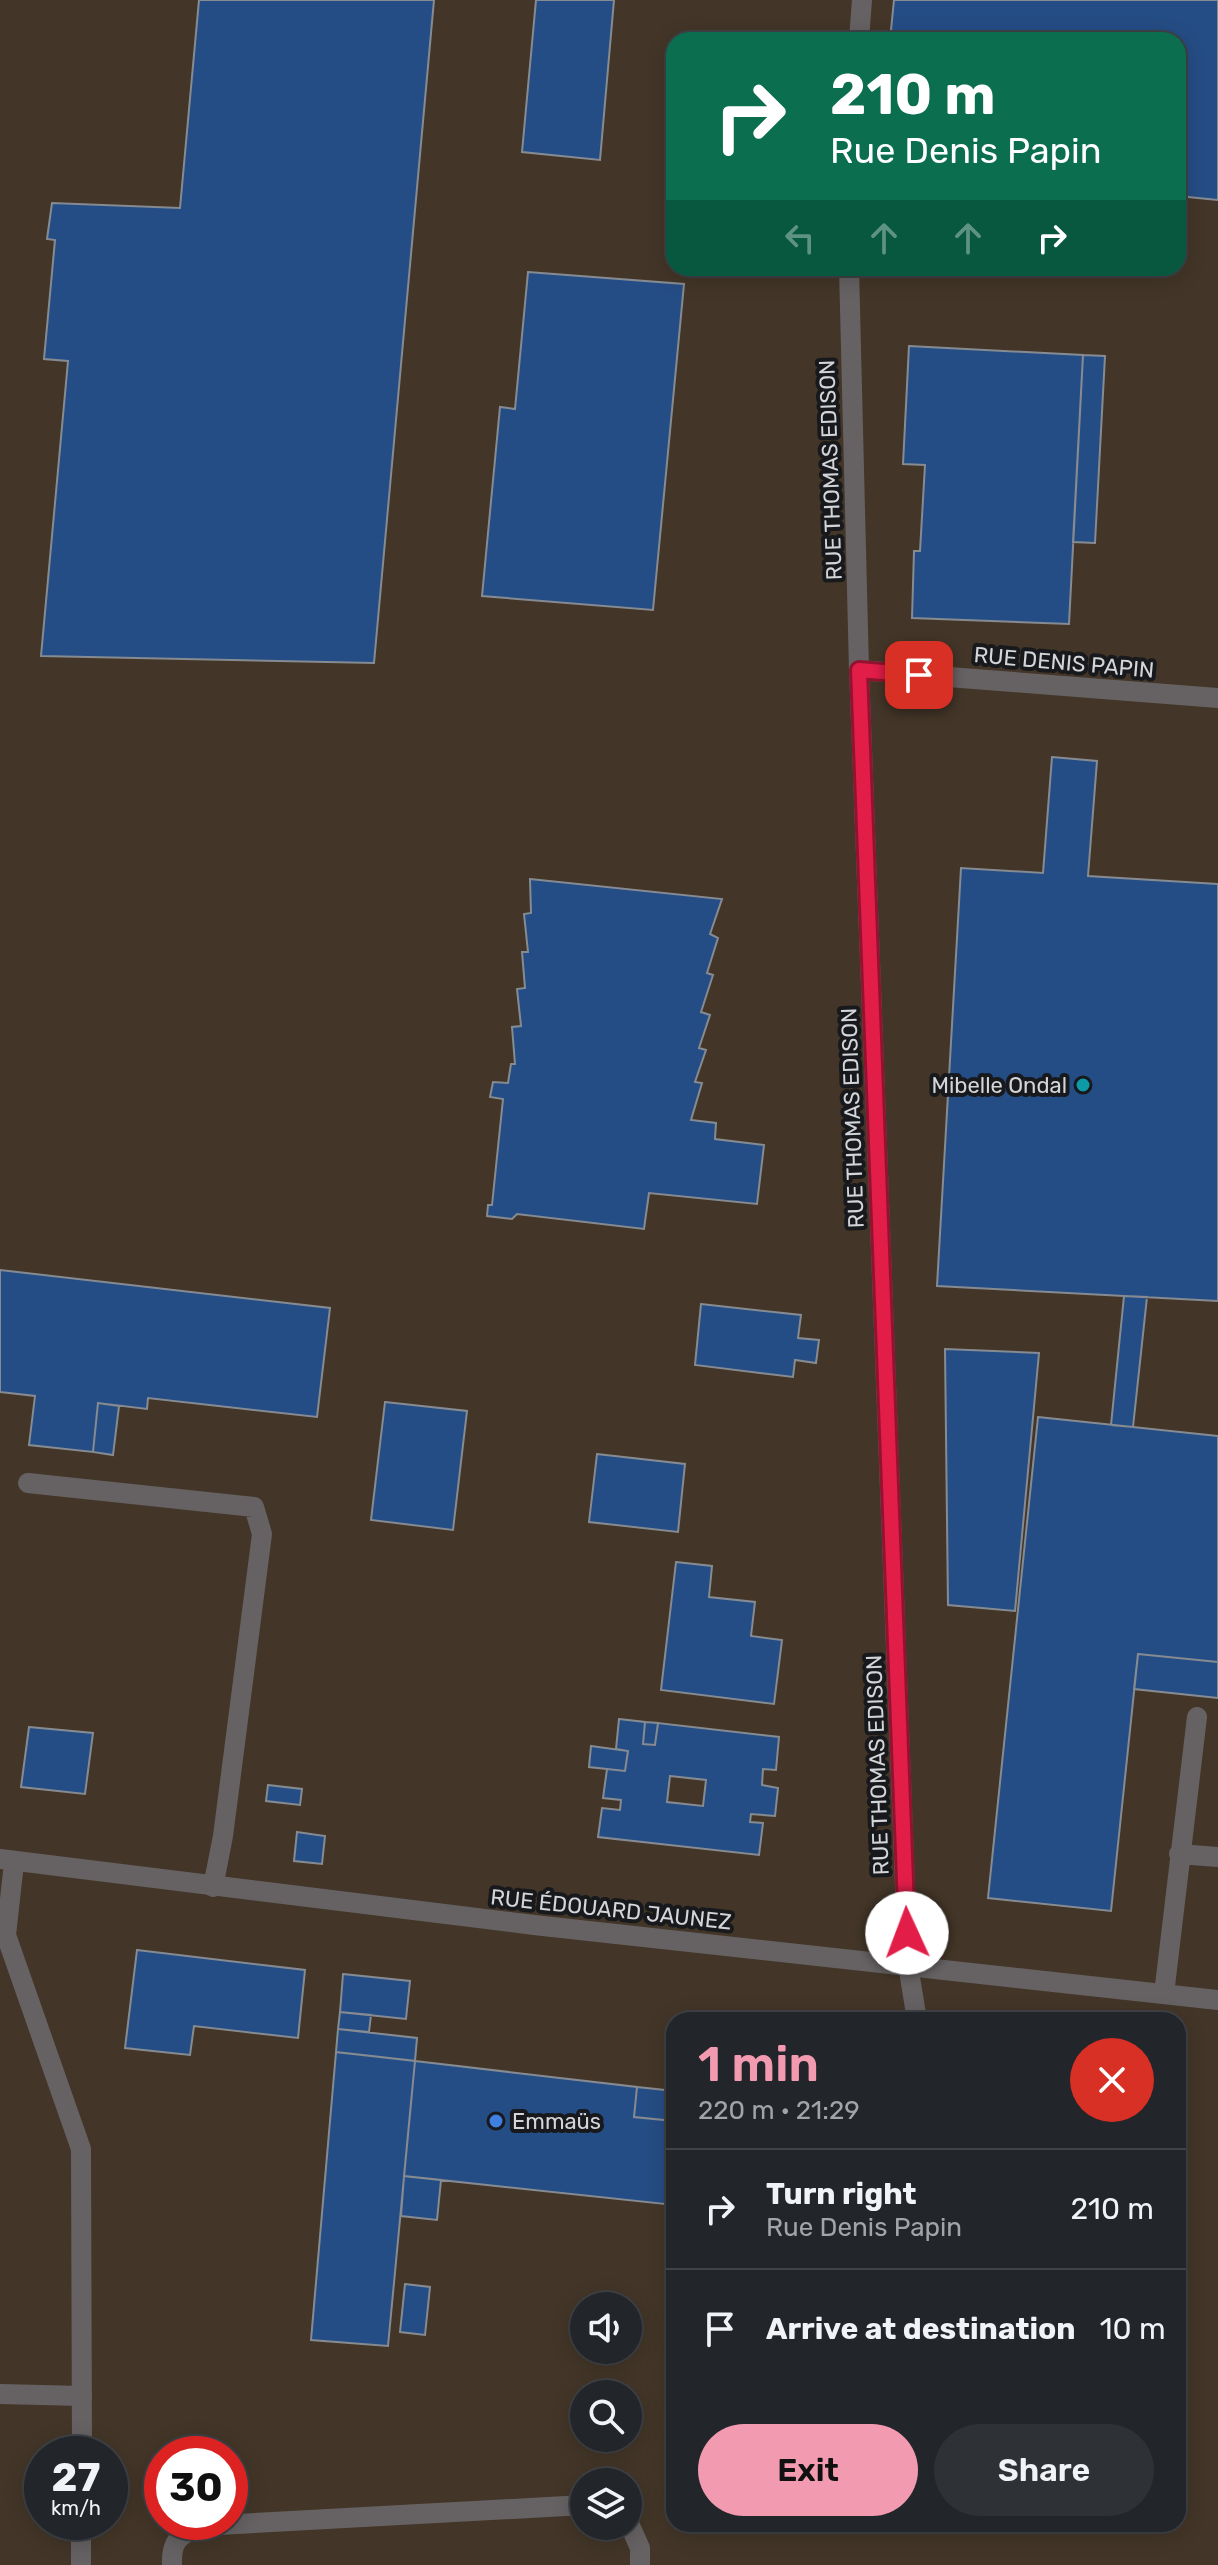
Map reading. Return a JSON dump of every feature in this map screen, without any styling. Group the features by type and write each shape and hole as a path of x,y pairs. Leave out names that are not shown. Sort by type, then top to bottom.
{"street":[{"path":"860,32 862,0"},
{"name":"RUE THOMAS EDISON","path":"849,276 859,670 908,1965 916,2012"},
{"name":"RUE DENIS PAPIN","path":"859,670 1218,698"},
{"path":"28,1483 254,1507 262,1534 223,1836 213,1887"},
{"path":"1164,1994 1197,1717"},
{"path":"1179,1854 1218,1857"},
{"path":"7,1861 3,1936 81,2149 82,2436"},
{"name":"RUE ÉDOUARD JAUNEZ","path":"7,1861 1218,2000"},
{"path":"0,2394 82,2396"},
{"path":"172,2565 171,2548 179,2535 200,2526 570,2506"},
{"path":"81,2540 81,2565"},
{"path":"636,2540 640,2565"}],"shaded area":[{"path":"0,0 1218,0 1218,2565 0,2565"}],"building":[{"path":"199,0 434,0 374,663 41,656 68,361 44,359 55,240 47,239 52,203 180,208"},
{"path":"536,0 614,0 600,160 522,152"},
{"path":"894,0 1218,0 1218,200 1186,197 1186,32 891,32"},
{"path":"528,272 684,284 653,610 482,596 500,407 515,409"},
{"path":"909,346 1083,355 1069,624 912,618 914,551 920,551 925,465 903,464"},
{"path":"1083,355 1105,356 1095,543 1073,542"},
{"name":"Mibelle Ondal","path":"1052,757 1097,761 1088,876 1218,884 1218,1301 937,1286 961,868 1043,873"},
{"path":"530,879 722,899 710,934 718,938 707,973 713,975 701,1012 710,1015 699,1048 706,1050 695,1082 702,1083 691,1120 716,1123 715,1139 764,1145 757,1204 649,1193 644,1229 517,1214 512,1219 487,1216 488,1205 492,1205 503,1099 490,1097 493,1082 508,1083 511,1064 515,1064 512,1027 521,1026 517,989 525,988 522,952 528,952 524,914 531,913"},
{"path":"0,1270 330,1308 317,1417 148,1398 147,1409 98,1403 93,1452 29,1445 35,1396 0,1392"},
{"path":"1124,1296 1147,1297 1133,1427 1111,1425"},
{"path":"701,1304 801,1315 798,1338 819,1340 816,1363 795,1360 793,1377 695,1365"},
{"path":"945,1349 1039,1353 1015,1611 948,1605"},
{"path":"385,1402 467,1411 453,1530 371,1520"},
{"path":"98,1403 119,1406 113,1455 93,1452"},
{"path":"1038,1417 1218,1436 1218,1662 1138,1654 1111,1911 988,1898"},
{"path":"597,1454 685,1464 678,1532 589,1522"},
{"path":"676,1562 712,1566 709,1597 755,1602 751,1636 782,1640 774,1704 661,1690"},
{"path":"1138,1654 1218,1662 1218,1698 1134,1689"},
{"path":"619,1719 645,1722 643,1744 655,1745 658,1723 779,1737 776,1770 763,1769 762,1785 778,1788 775,1816 751,1814 750,1822 763,1823 759,1855 598,1837 602,1808 620,1810 621,1800 603,1798 607,1769 625,1771 628,1751 616,1749","holes":["670,1776 706,1780 703,1806 667,1802"]},
{"path":"645,1722 658,1723 655,1745 643,1744"},
{"path":"29,1727 93,1733 85,1794 21,1787"},
{"path":"591,1746 628,1751 625,1771 589,1767"},
{"path":"268,1785 302,1789 300,1805 266,1801"},
{"path":"297,1832 325,1836 322,1864 294,1861"},
{"path":"137,1950 305,1970 298,2038 194,2026 190,2055 125,2048"},
{"path":"343,1974 410,1981 406,2019 340,2012"},
{"path":"340,2012 371,2015 369,2032 338,2029"},
{"path":"338,2029 417,2038 415,2061 336,2052"},
{"path":"336,2052 415,2061 388,2346 311,2340"},
{"path":"415,2061 637,2087 634,2117 666,2120 666,2204 404,2176"},
{"path":"637,2087 666,2090 666,2120 634,2117"},
{"path":"404,2176 441,2180 437,2220 401,2216"},
{"path":"405,2284 430,2287 425,2335 400,2332"}],"place":[{"name":"Mibelle Ondal","path":"1083,1085"},
{"name":"Emmaüs","path":"496,2121"}],"route":[{"path":"907,1933 859,670 919,675"}]}
